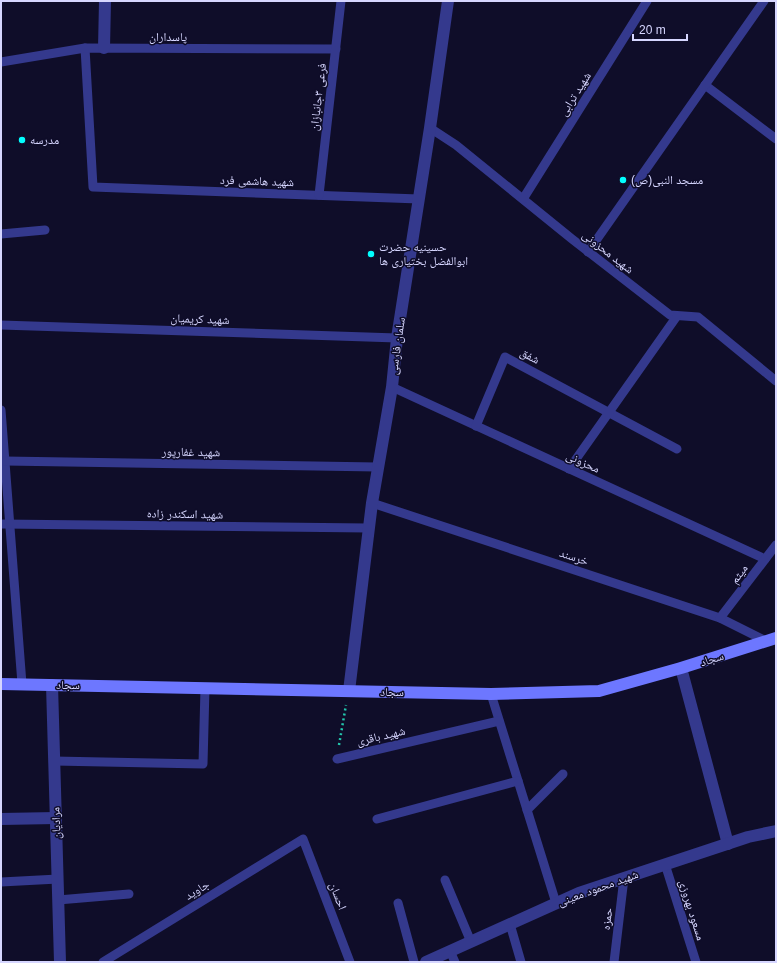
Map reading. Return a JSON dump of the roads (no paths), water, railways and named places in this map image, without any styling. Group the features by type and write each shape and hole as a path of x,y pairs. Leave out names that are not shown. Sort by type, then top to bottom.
{"street":[{"path":"104,48 105,1"},
{"name":"سلمان فارسی","path":"349,691 368,528 377,467 392,387 397,338 430,128 448,1"},
{"name":"سجاد","path":"1,684 491,694 599,691 682,668 771,640"},
{"path":"682,668 728,844"},
{"name":"مرادیان","path":"52,685 60,962"},
{"path":"1,819 56,818"},
{"name":"شهید محمود معینی","path":"426,962 452,956 471,942 579,893 748,837 776,831"}],"lane":[{"name":"فرعی ۳جانبازان","path":"319,195 341,1"},
{"name":"شهید ترابی","path":"523,199 647,1"},
{"path":"588,252 764,1"},
{"name":"پاسداران","path":"1,62 85,48 336,50"},
{"name":"شهید هاشمی فرد","path":"85,48 93,187 419,199"},
{"path":"705,85 776,139"},
{"name":"شهید محزونی","path":"430,128 456,145 588,252 670,315 698,317 776,381"},
{"path":"1,234 45,230"},
{"path":"569,469 677,316"},
{"name":"شهید کریمیان","path":"1,325 397,338"},
{"name":"شفق","path":"476,426 505,357 609,413"},
{"name":"محزونی","path":"392,387 765,559"},
{"path":"1,410 5,461 5,524 22,684"},
{"path":"609,413 677,449"},
{"name":"شهید غفارپور","path":"5,461 377,467"},
{"name":"خرسند","path":"372,503 720,618 771,640"},
{"name":"شهید اسکندر زاده","path":"5,524 368,528"},
{"name":"میثم","path":"720,618 776,545"},
{"path":"54,761 203,764 205,688"},
{"path":"491,694 556,903"},
{"name":"شهید باقری","path":"337,759 499,720"},
{"path":"527,810 564,774"},
{"path":"377,819 518,781"},
{"name":"جاوید","path":"103,962 303,839"},
{"name":"احسان","path":"303,839 350,962"},
{"name":"مسعود بهروزی","path":"665,864 696,962"},
{"name":"حمزه","path":"614,962 624,878"},
{"path":"1,882 58,880"},
{"path":"445,880 471,942"},
{"path":"58,900 129,894"},
{"path":"398,903 414,962"},
{"path":"510,924 521,962"}],"place":[{"name":"مدرسه","path":"22,140"},
{"name":"مسجد النبی(ص)","path":"623,180"},
{"name":"حسینیه حضرت ابوالفضل بختیاری ها","path":"371,254"}]}
